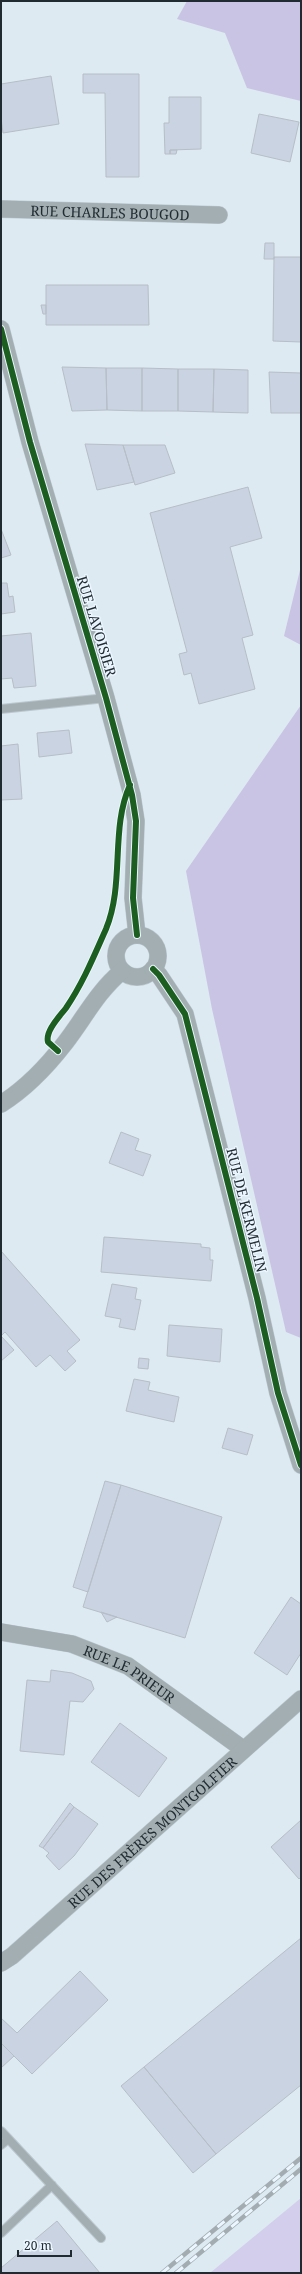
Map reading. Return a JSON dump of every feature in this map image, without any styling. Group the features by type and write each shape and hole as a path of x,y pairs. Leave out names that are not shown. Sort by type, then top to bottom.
{"street":[{"name":"RUE CHARLES BOUGOD","path":"1,209 219,215"},
{"name":"RUE LAVOISIER","path":"1,329 30,442 106,698 132,795 136,821 133,898 136,935"},
{"path":"136,935 149,940 154,945 157,960 153,968 143,976 135,977 122,971 118,964 117,949 125,939 136,935"},
{"name":"RUE DE KERMELIN","path":"153,968 185,1014 257,1298 278,1393 301,1466"},
{"path":"1,1104 17,1094 65,1043 105,985 122,971"},
{"name":"RUE LE PRIEUR","path":"1,1632 72,1644 128,1666 243,1749"},
{"name":"RUE DES FRÈRES MONTGOLFIER","path":"1,1963 12,1956 301,1698"}],"lane":[{"path":"1,709 106,698"},
{"path":"1,2131 101,2238"},
{"path":"1,2145 8,2139"},
{"path":"1,2233 52,2185"}],"shaded area":[{"path":"187,1 301,1 301,101 247,88 225,33 177,19"},
{"path":"301,566 301,645 284,636"},
{"path":"301,705 301,1338 286,1332 212,1009 186,871"},
{"path":"301,2198 301,2273 210,2273"}],"building":[{"path":"83,74 139,74 139,177 106,177 105,93 83,93"},
{"path":"51,76 59,124 3,133 1,118 1,84"},
{"path":"169,97 201,97 201,149 170,150 170,154 165,154 164,123 169,123"},
{"path":"259,114 299,122 290,162 251,153"},
{"path":"170,150 177,150 176,154 170,154"},
{"path":"265,243 274,243 274,259 264,259"},
{"path":"274,257 301,257 301,342 273,341"},
{"path":"46,285 148,285 149,325 46,325"},
{"path":"41,305 46,305 46,314 43,314"},
{"path":"62,367 106,368 107,410 72,411"},
{"path":"106,368 142,368 142,411 107,410"},
{"path":"142,368 178,369 178,411 142,411"},
{"path":"178,369 214,369 213,412 178,411"},
{"path":"214,369 248,370 248,413 213,412"},
{"path":"269,372 301,373 301,413 271,413"},
{"path":"85,444 123,445 134,482 97,490"},
{"path":"123,445 165,445 175,473 135,485"},
{"path":"248,487 262,538 230,547 253,635 242,638 255,689 199,704 191,673 184,675 179,654 187,652 150,513"},
{"path":"1,529 11,555 1,558"},
{"path":"1,583 7,583 9,597 13,596 15,612 1,614"},
{"path":"31,633 36,686 14,688 12,678 1,679 1,636"},
{"path":"69,730 72,753 39,757 37,733"},
{"path":"18,744 22,799 1,800 1,746"},
{"path":"121,1132 139,1139 135,1150 151,1155 143,1176 109,1163"},
{"path":"104,1237 201,1244 201,1247 210,1248 210,1260 213,1260 211,1281 101,1272"},
{"path":"1,1251 80,1340 67,1351 76,1361 65,1371 50,1355 36,1367 5,1332 1,1336"},
{"path":"112,1284 137,1288 135,1299 141,1300 135,1330 119,1327 121,1319 105,1316"},
{"path":"169,1325 222,1329 220,1362 167,1356"},
{"path":"1,1336 14,1350 1,1361"},
{"path":"139,1358 149,1359 148,1369 138,1368"},
{"path":"134,1379 150,1382 148,1390 179,1397 174,1422 126,1411"},
{"path":"228,1428 253,1435 247,1455 222,1448"},
{"path":"105,1481 121,1485 88,1592 73,1587"},
{"path":"121,1485 222,1517 185,1638 83,1607"},
{"path":"291,1597 301,1604 301,1653 287,1675 254,1653"},
{"path":"101,1612 117,1617 107,1622"},
{"path":"51,1670 72,1673 91,1681 94,1689 83,1702 70,1701 64,1755 20,1751 27,1680 50,1682"},
{"path":"120,1723 167,1758 139,1797 91,1762"},
{"path":"70,1803 74,1807 43,1848 39,1846"},
{"path":"74,1807 98,1824 74,1856 59,1870 46,1856 49,1853 43,1848"},
{"path":"301,1820 301,1877 299,1879 271,1847"},
{"path":"301,1938 301,2085 216,2154 144,2067"},
{"path":"80,1971 108,2000 32,2074 1,2043 1,2018 17,2033"},
{"path":"1,2043 14,2056 1,2068"},
{"path":"144,2067 216,2154 193,2173 121,2086"},
{"path":"57,2221 100,2273 1,2273 1,2268"}],"railway":[{"path":"162,2273 301,2158"},
{"path":"176,2273 301,2169"}],"cycle path":[{"path":"1,329 30,442 106,698 132,795 136,821 133,898 137,935"},
{"path":"58,1051 48,1042 49,1033 72,999 83,979 106,929 112,911 117,875 120,820 130,785"},
{"path":"153,969 159,975 185,1014 257,1298 278,1393 301,1465"}]}
